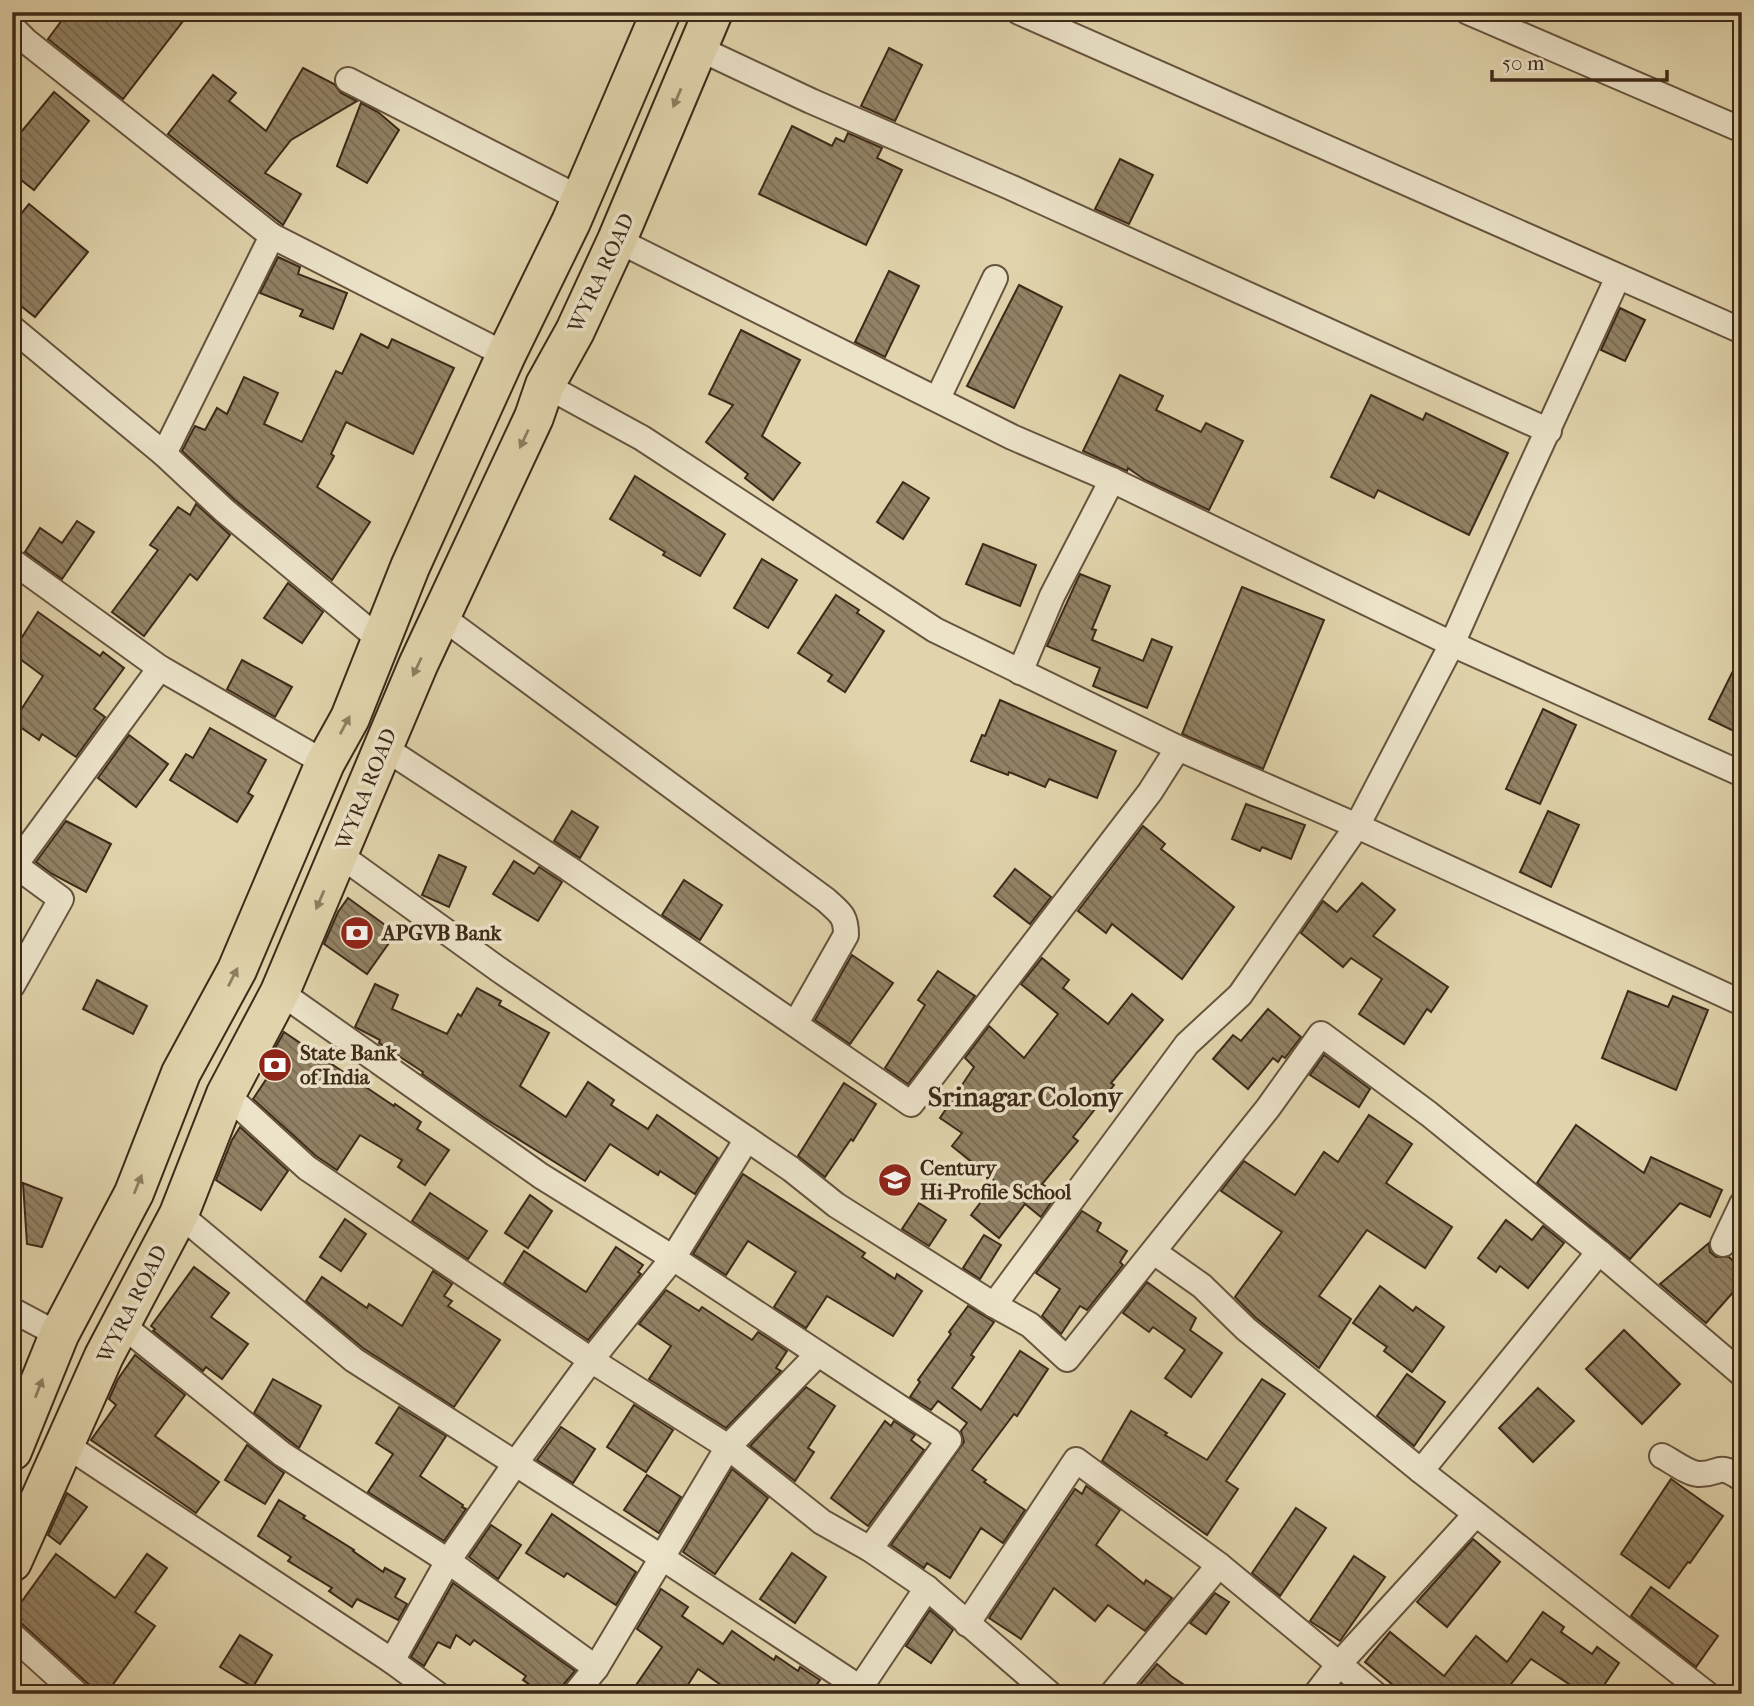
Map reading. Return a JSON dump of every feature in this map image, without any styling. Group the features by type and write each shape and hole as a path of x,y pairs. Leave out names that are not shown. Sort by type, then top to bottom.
{"main road":[{"name":"WYRA ROAD","path":"12,1451 59,1335 135,1193 181,1073 237,970 325,763 350,718 379,639 506,355 581,199 661,12"},
{"name":"WYRA ROAD","path":"15,1547 66,1445 104,1356 179,1214 226,1094 280,992 418,665 534,417 545,385 575,331 617,240 713,12"},
{"path":"530,307 575,331"},
{"path":"259,917 303,940"}],"street":[{"path":"1019,12 1742,331"},
{"path":"1468,12 1742,130"},
{"path":"12,27 272,236 506,355"},
{"path":"698,48 1549,431"},
{"path":"348,80 581,199"},
{"path":"164,454 272,236"},
{"path":"617,240 1012,436 1112,480 1452,644 1742,774"},
{"path":"994,1306 1187,1044 1240,995 1357,826 1452,644 1618,277"},
{"path":"938,398 995,278"},
{"path":"12,328 164,454 225,510 379,639"},
{"path":"545,385 642,438 935,630 1178,748 1357,826 1742,1003"},
{"path":"1020,672 1052,596 1112,480"},
{"path":"17,574 160,668 325,763"},
{"path":"442,617 842,914 846,921 846,935 796,1023"},
{"path":"12,986 61,899 13,864 160,668"},
{"path":"383,747 568,868 911,1104 1150,792 1178,748"},
{"path":"340,855 498,969 791,1169 836,1205 994,1306 1030,1325 1067,1359 1268,1108 1321,1034 1429,1114 1599,1252 1742,1374"},
{"path":"280,992 541,1176 673,1258 949,1440 870,1549"},
{"path":"226,1094 307,1168 591,1360 727,1447 822,1522 870,1549 927,1588 1050,1694"},
{"path":"392,1661 448,1561 591,1360 673,1258 747,1139"},
{"path":"1723,1244 1742,1203"},
{"path":"179,1214 354,1360 661,1557 858,1691 927,1588"},
{"path":"1154,1252 1202,1286 1246,1329 1421,1471 1707,1694"},
{"path":"1421,1471 1599,1252"},
{"path":"12,1310 59,1335"},
{"path":"121,1324 282,1454 448,1561 596,1668"},
{"path":"575,1694 596,1668 727,1447 818,1354"},
{"path":"66,1445 392,1661 421,1690"},
{"path":"1662,1456 1695,1474 1718,1469 1727,1470 1742,1479"},
{"path":"967,1624 1076,1460 1219,1565 1376,1694"},
{"path":"1316,1694 1339,1664 1476,1514"},
{"path":"1112,1694 1219,1565"},
{"path":"12,1635 77,1694"}],"building":[{"path":"68,12 190,12 123,99 48,39"},
{"path":"889,48 922,65 895,121 861,106"},
{"path":"303,68 334,84 341,93 357,101 291,140 265,173 301,194 283,225 168,134 213,75 236,93 229,101 266,131"},
{"path":"54,92 89,121 34,190 12,173 12,143"},
{"path":"361,103 378,112 399,130 367,183 337,166"},
{"path":"792,126 832,146 836,138 844,142 848,133 882,148 877,158 902,170 866,245 759,194"},
{"path":"1120,159 1153,175 1129,224 1095,209"},
{"path":"29,204 88,252 35,317 12,299 12,225"},
{"path":"278,257 300,267 298,274 347,293 333,329 300,316 303,310 260,293"},
{"path":"889,271 919,286 885,357 855,342"},
{"path":"1019,285 1062,307 1014,408 967,386"},
{"path":"1620,308 1645,320 1625,361 1601,350"},
{"path":"741,330 800,360 762,436 800,463 773,500 745,478 748,474 706,442 733,405 709,394"},
{"path":"361,334 388,348 392,339 454,368 413,454 346,422 331,454 334,456 317,487 370,522 332,580 235,500 182,451 195,426 205,430 217,408 227,414 244,377 278,393 264,424 302,442 336,371 342,374"},
{"path":"1120,375 1163,396 1156,410 1201,432 1206,423 1243,441 1209,510 1145,480 1128,468 1127,471 1083,451"},
{"path":"1371,395 1423,420 1426,413 1508,453 1469,535 1378,490 1374,498 1331,477"},
{"path":"635,476 725,534 700,576 610,519"},
{"path":"903,482 929,498 903,539 877,522"},
{"path":"196,504 230,535 197,580 190,574 144,636 112,612 158,550 150,545 178,507 190,515"},
{"path":"77,521 94,532 62,579 25,552 40,528 62,543"},
{"path":"983,544 1036,565 1020,606 966,584"},
{"path":"762,559 797,580 768,628 734,608"},
{"path":"1080,574 1110,586 1092,629 1096,630 1092,640 1143,661 1152,639 1172,647 1147,708 1093,686 1100,668 1047,646"},
{"path":"288,583 323,612 302,643 264,618"},
{"path":"1242,587 1324,620 1263,769 1182,734"},
{"path":"836,595 884,631 845,692 828,681 832,675 798,653"},
{"path":"38,612 100,656 103,652 124,668 94,709 105,717 76,757 42,734 39,740 13,722 43,676 12,653"},
{"path":"1742,653 1742,735 1709,719"},
{"path":"242,660 292,687 275,717 227,689"},
{"path":"1000,700 1116,751 1097,798 1049,779 1045,787 1009,772 1008,775 971,761"},
{"path":"1543,709 1576,725 1540,804 1506,789"},
{"path":"210,728 266,760 248,793 253,796 237,822 170,780 186,754 193,758"},
{"path":"129,735 168,764 136,807 98,778"},
{"path":"1246,804 1305,825 1291,859 1262,847 1260,851 1232,839"},
{"path":"572,811 598,827 580,858 554,841"},
{"path":"1548,811 1579,825 1551,887 1520,872"},
{"path":"66,821 111,844 86,892 36,862"},
{"path":"1143,826 1165,844 1161,849 1234,907 1182,979 1112,924 1106,933 1078,911"},
{"path":"439,855 466,867 449,907 422,895"},
{"path":"514,861 534,874 539,867 562,882 538,921 493,894"},
{"path":"1015,869 1051,897 1030,924 994,896"},
{"path":"684,880 722,905 700,940 662,915"},
{"path":"1362,883 1395,910 1373,936 1448,987 1431,1012 1427,1009 1404,1044 1359,1014 1382,979 1351,958 1343,967 1301,933 1323,901 1337,912"},
{"path":"348,898 396,933 367,974 324,944 338,912"},
{"path":"852,955 893,983 850,1044 815,1020"},
{"path":"1042,958 1069,980 1063,988 1108,1024 1132,994 1163,1020 1111,1083 1114,1085 1073,1137 1078,1141 1042,1184 1057,1194 1041,1217 1025,1204 999,1238 971,1215 996,1182 952,1146 962,1133 940,1118 974,1067 965,1058 989,1026 1024,1058 1058,1014 1021,984"},
{"path":"938,971 975,996 908,1084 885,1068 925,1005 918,1000"},
{"path":"97,980 147,1006 133,1034 83,1009"},
{"path":"375,984 398,995 392,1009 447,1034 477,988 501,1001 499,1005 549,1033 520,1086 566,1117 588,1082 614,1100 611,1105 648,1129 657,1115 718,1158 695,1194 660,1171 658,1175 610,1144 585,1181 486,1119 379,1043 380,1040 355,1027"},
{"path":"1628,991 1668,1007 1673,996 1708,1010 1676,1090 1602,1058"},
{"path":"1268,1009 1301,1037 1285,1058 1282,1056 1278,1062 1273,1058 1248,1089 1213,1059 1233,1035 1241,1041"},
{"path":"284,1032 421,1122 417,1129 449,1150 425,1185 398,1167 402,1160 360,1135 337,1170 316,1156 253,1099 275,1066 268,1061"},
{"path":"1324,1055 1370,1089 1359,1107 1310,1075"},
{"path":"844,1083 876,1104 853,1141 851,1139 825,1177 798,1156"},
{"path":"1369,1115 1412,1144 1386,1183 1452,1227 1425,1268 1367,1230 1319,1296 1351,1319 1319,1368 1256,1318 1235,1297 1282,1232 1221,1191 1244,1161 1295,1195 1324,1152 1338,1162"},
{"path":"1576,1125 1644,1173 1651,1157 1722,1190 1710,1217 1680,1203 1630,1259 1537,1183"},
{"path":"240,1127 288,1171 261,1210 216,1180"},
{"path":"743,1174 865,1253 862,1257 895,1279 897,1274 922,1291 893,1336 827,1296 806,1328 774,1307 796,1272 748,1241 726,1275 693,1254"},
{"path":"23,1183 62,1198 42,1247 27,1244"},
{"path":"430,1193 487,1231 468,1259 412,1221"},
{"path":"530,1195 552,1211 528,1248 505,1233"},
{"path":"919,1203 946,1220 929,1246 902,1229"},
{"path":"1082,1211 1101,1223 1097,1231 1127,1251 1120,1262 1123,1265 1087,1310 1080,1306 1061,1334 1042,1316 1060,1289 1036,1273"},
{"path":"345,1219 366,1234 341,1271 320,1257"},
{"path":"1506,1220 1532,1240 1543,1226 1564,1243 1528,1288 1500,1266 1496,1272 1478,1258"},
{"path":"984,1235 1001,1245 980,1279 963,1268"},
{"path":"1709,1243 1710,1252 1716,1257 1729,1257 1742,1270 1742,1282 1706,1323 1660,1284"},
{"path":"616,1247 643,1265 638,1272 641,1274 588,1340 504,1283 524,1251 586,1292"},
{"path":"194,1267 229,1293 211,1317 248,1344 222,1379 206,1367 203,1371 153,1331 155,1329 151,1326"},
{"path":"433,1271 452,1284 444,1296 452,1301 448,1306 500,1340 454,1407 363,1348 306,1301 322,1277 367,1308 369,1304 402,1326"},
{"path":"1147,1282 1196,1318 1190,1330 1222,1353 1191,1397 1165,1378 1185,1350 1153,1327 1149,1332 1123,1313"},
{"path":"1380,1286 1413,1311 1416,1307 1444,1327 1412,1372 1384,1351 1387,1347 1353,1323"},
{"path":"666,1290 699,1311 702,1307 752,1340 758,1332 787,1351 776,1368 781,1371 726,1428 649,1379 671,1346 639,1324"},
{"path":"968,1306 994,1322 952,1388 981,1410 1020,1351 1048,1369 1017,1416 1014,1414 972,1470 986,1480 984,1482 1025,1510 1003,1543 981,1528 950,1578 927,1563 924,1568 891,1545 964,1442 961,1431 967,1423 938,1401 931,1410 910,1397 920,1382 918,1380"},
{"path":"1624,1330 1680,1384 1642,1424 1586,1369"},
{"path":"135,1355 185,1395 155,1436 219,1482 196,1513 91,1440 116,1405 109,1399 118,1379"},
{"path":"1407,1374 1445,1402 1414,1446 1377,1416"},
{"path":"273,1379 321,1406 299,1448 254,1413"},
{"path":"1262,1379 1285,1394 1226,1481 1238,1489 1207,1535 1102,1461 1131,1411 1207,1460"},
{"path":"806,1387 835,1406 808,1448 814,1452 795,1481 750,1446"},
{"path":"1538,1388 1574,1421 1533,1462 1499,1428"},
{"path":"634,1405 673,1430 646,1472 607,1447"},
{"path":"399,1407 446,1436 420,1476 466,1509 444,1541 368,1492 393,1454 376,1443"},
{"path":"885,1421 891,1426 894,1421 915,1435 911,1440 924,1450 868,1526 831,1498"},
{"path":"561,1427 595,1449 573,1483 537,1460"},
{"path":"247,1445 284,1473 265,1504 225,1480"},
{"path":"732,1469 768,1498 715,1574 683,1552"},
{"path":"647,1475 681,1497 659,1533 624,1510"},
{"path":"1671,1479 1723,1516 1669,1588 1621,1554"},
{"path":"1086,1486 1120,1510 1096,1545 1144,1584 1146,1580 1172,1598 1145,1631 1108,1605 1095,1621 1054,1588 1021,1639 989,1618 1075,1489 1082,1494"},
{"path":"67,1493 87,1507 60,1544 48,1535"},
{"path":"279,1500 383,1572 385,1568 405,1579 395,1597 407,1604 398,1620 357,1599 352,1607 329,1591 332,1588 288,1561 291,1557 258,1536"},
{"path":"1296,1508 1326,1528 1280,1596 1252,1573"},
{"path":"552,1514 636,1572 616,1605 567,1573 564,1577 526,1553"},
{"path":"491,1525 521,1545 498,1579 469,1557"},
{"path":"1473,1539 1500,1562 1447,1627 1417,1602"},
{"path":"792,1553 826,1577 795,1623 760,1599"},
{"path":"56,1554 115,1598 147,1554 167,1568 135,1612 155,1626 106,1694 86,1682 22,1624 12,1621 12,1615"},
{"path":"1354,1556 1385,1577 1340,1641 1310,1621"},
{"path":"453,1583 575,1671 563,1685 560,1694 543,1694 523,1680 526,1676 474,1640 470,1645 456,1635 450,1648 438,1642 424,1666 411,1657"},
{"path":"1651,1587 1718,1636 1696,1667 1631,1616"},
{"path":"661,1589 688,1607 682,1616 723,1644 732,1631 774,1660 776,1656 798,1671 800,1667 820,1680 810,1694 734,1694 698,1669 682,1694 630,1694 662,1647 637,1629"},
{"path":"1215,1593 1229,1602 1206,1634 1190,1623"},
{"path":"930,1610 953,1630 931,1663 906,1646"},
{"path":"1543,1612 1564,1627 1561,1632 1592,1654 1597,1647 1619,1663 1598,1694 1584,1694 1531,1659 1503,1694 1404,1694 1365,1662 1390,1632 1444,1676 1476,1636 1507,1662"},
{"path":"240,1635 272,1655 253,1687 220,1667"},
{"path":"1157,1664 1171,1676 1198,1694 1132,1694"}],"place":[{"name":"APGVB Bank","path":"357,933"},
{"name":"State Bank of India","path":"275,1065"},
{"name":"Century Hi-Profile School","path":"895,1180"}],"district":[{"name":"Srinagar Colony","path":"1025,1096"}]}
